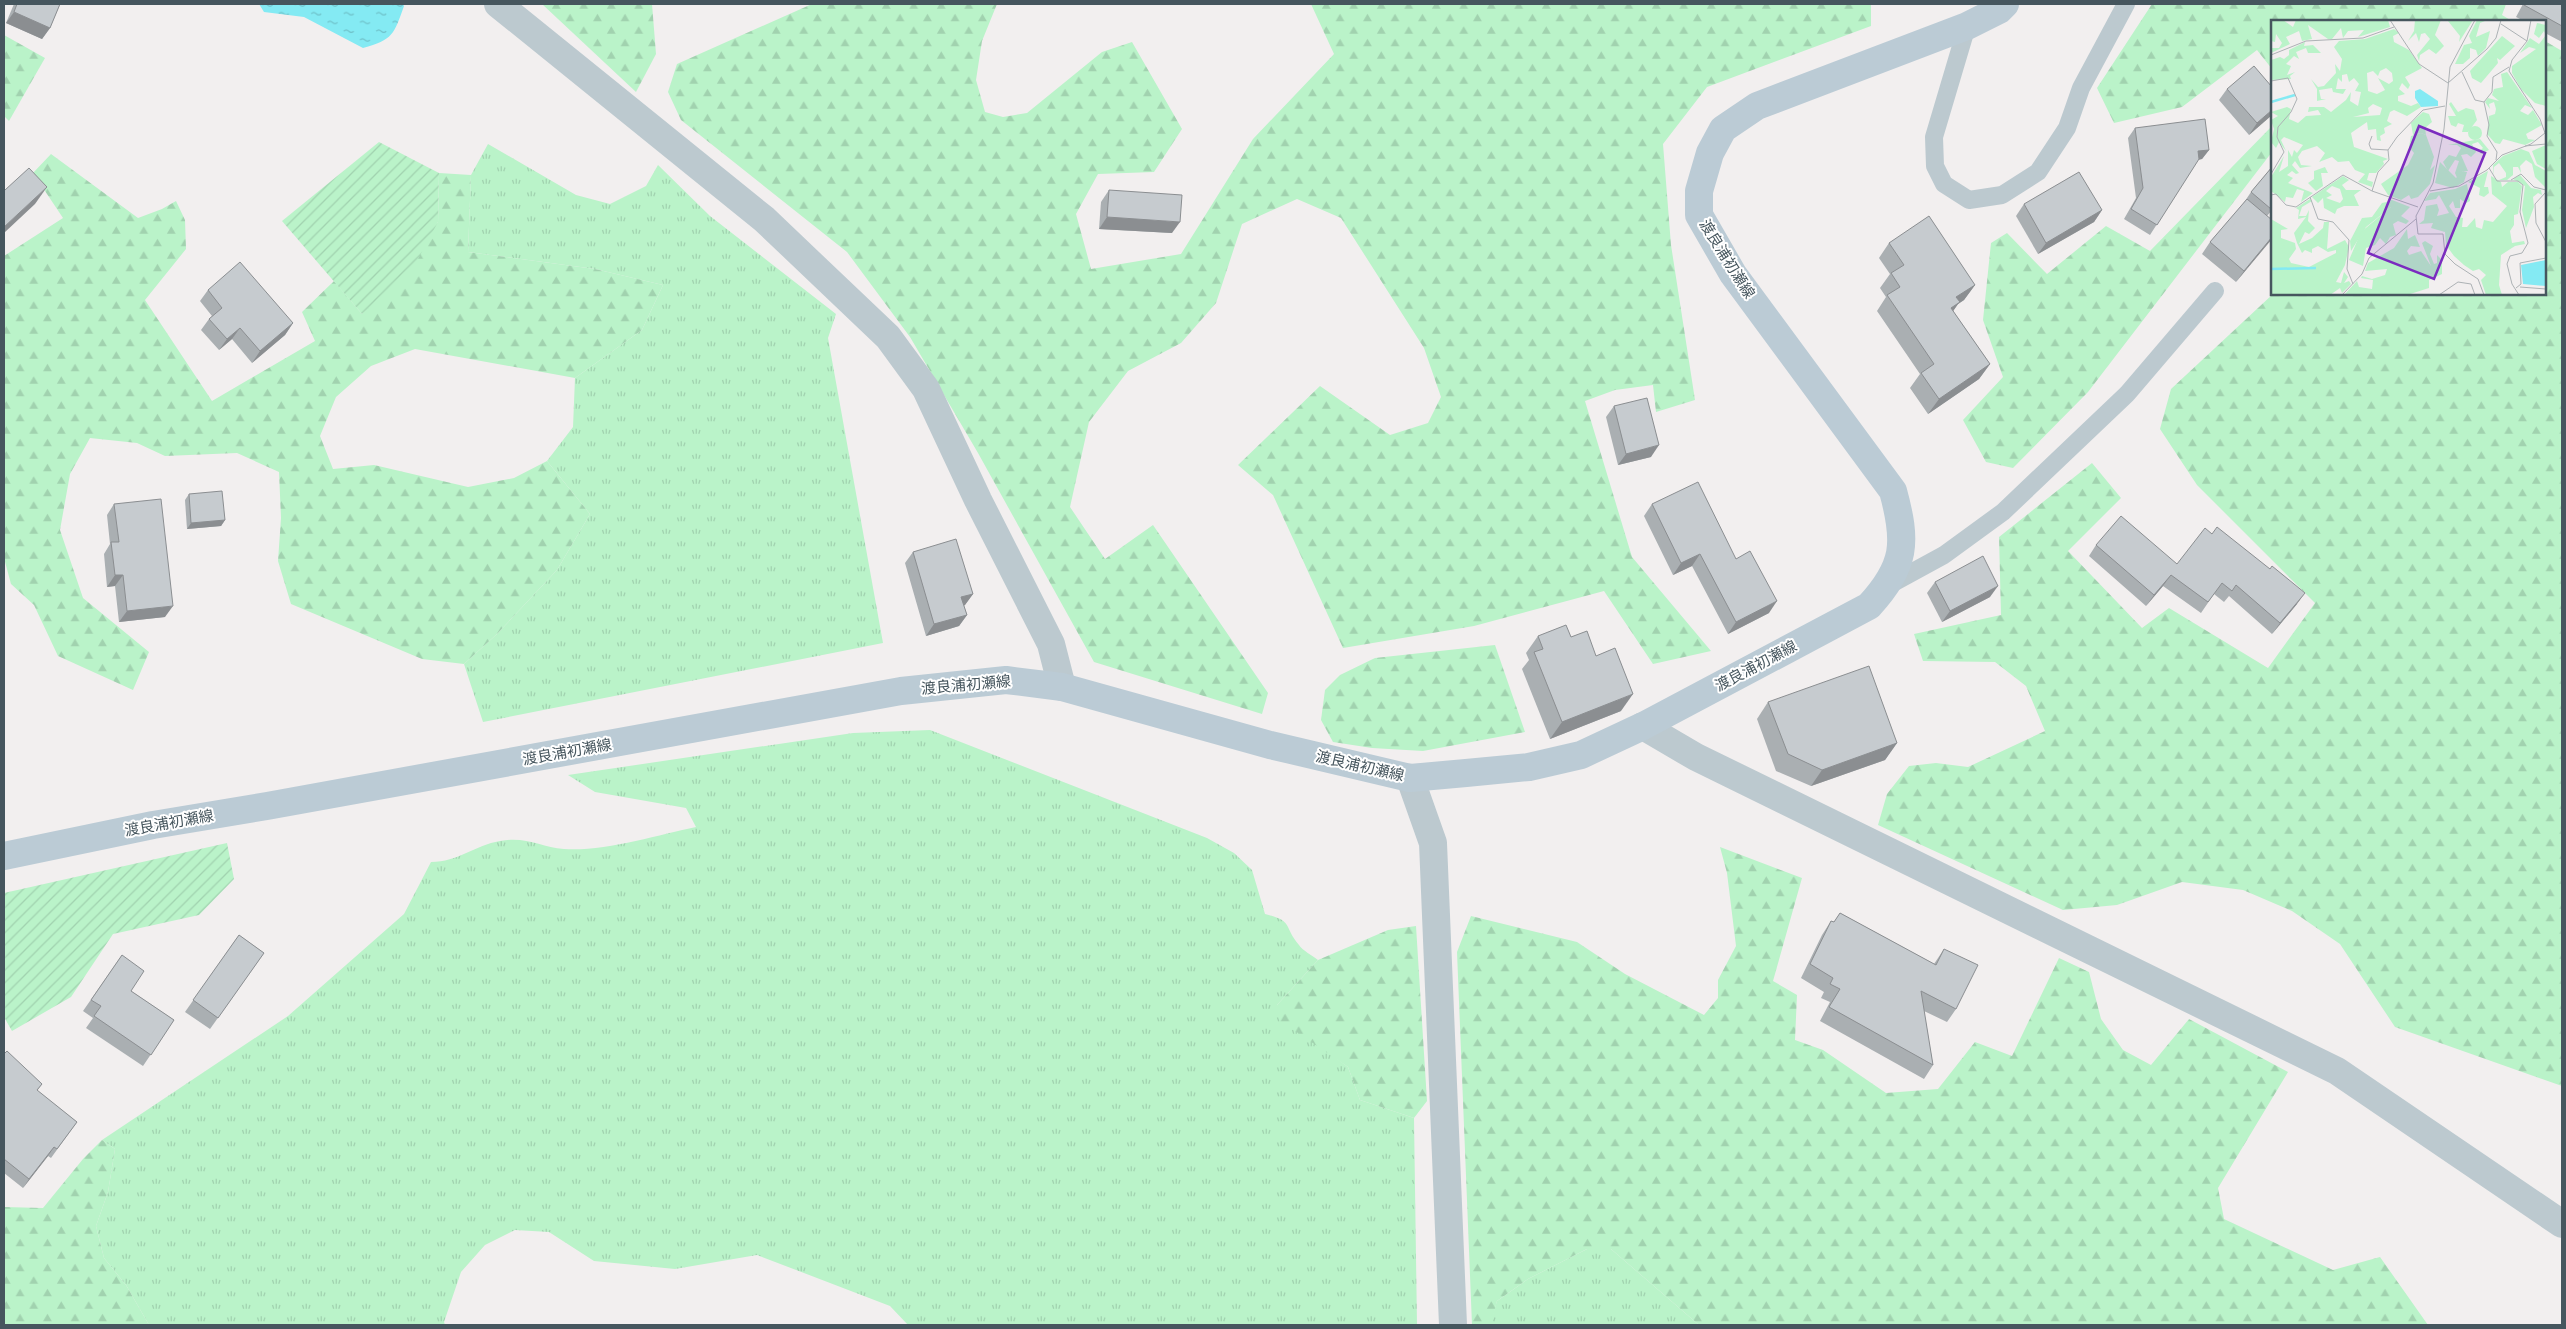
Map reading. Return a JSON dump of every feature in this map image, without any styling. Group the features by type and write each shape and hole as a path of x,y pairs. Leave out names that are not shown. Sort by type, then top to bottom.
{"main road":[{"name":"渡良浦初瀬線","path":"4,856 153,824 267,806 901,691 1006,680 1062,687 1270,745 1410,778 1538,765 1581,755 1643,726 1869,606 1888,585 1898,564 1902,542 1901,519 1893,491 1733,274 1699,215 1699,191 1710,153 1723,129 1757,106 1967,26 1999,10 2005,4"}],"street":[{"path":"498,4 764,219 888,337 926,389 978,500 1050,644 1062,687"},
{"path":"1643,726 1696,757 2337,1071 2562,1224"},
{"path":"1410,778 1433,842 1453,1325"}],"lane":[{"path":"1967,26 1934,137 1935,166 1944,184 1969,200 2002,195 2038,172 2068,128 2081,88 2126,4"},
{"path":"1888,585 1944,555 2003,512 2127,394 2215,291"}],"green space":[{"path":"542,4 652,4 656,54 636,92"},
{"path":"812,4 997,4 982,41 976,80 985,112 1003,117 1027,113 1102,52 1132,42 1182,129 1154,172 1098,174 1076,214 1091,269 1181,254 1253,139 1334,54 1311,4 1871,4 1871,26 1707,87 1663,144 1671,245 1695,400 1656,412 1653,385 1615,390 1585,401 1632,557 1711,651 1653,664 1604,591 1474,626 1343,648 1273,495 1238,465 1320,386 1390,435 1428,423 1441,397 1424,348 1341,218 1297,199 1242,224 1216,303 1181,343 1128,371 1089,422 1070,507 1105,559 1153,525 1268,693 1262,714 1094,662 978,453 910,337 847,252 681,120 668,92 677,64"},
{"path":"2152,4 2506,4 2502,15 2510,20 2271,20 2271,68 2257,50 2182,107 2114,123 2097,88"},
{"path":"4,35 45,58 9,121 4,116"},
{"path":"2546,42 2562,51 2562,1086 2395,1027 2340,944 2292,911 2243,890 2182,882 2117,905 2063,910 1878,825 1887,794 1909,766 1936,763 1968,767 2045,731 2026,686 1995,662 1923,661 1914,634 2001,615 1999,537 2092,463 2121,498 2068,551 2142,628 2169,608 2268,668 2315,603 2197,485 2160,429 2171,389 2272,295 2546,295"},
{"path":"2271,127 2271,153 2088,392 2013,468 1986,462 1963,420 2003,377 1983,320 1991,243 2007,233 2047,274 2106,226 2150,251"},
{"path":"379,142 439,173 438,222 411,272 362,314 282,221"},
{"path":"488,144 576,195 610,204 646,186 658,165 710,216 836,314 828,338 883,643 483,722 464,664 497,634 557,570 590,514 547,461 573,427 575,378 642,330 663,285 595,269 468,252 471,175"},
{"path":"51,154 138,218 162,209 176,201 185,220 186,249 145,300 212,401 315,341 302,312 334,281 362,314 438,222 439,173 471,175 468,252 595,269 663,285 642,330 575,378 415,349 371,366 336,397 320,436 333,469 374,465 468,487 514,478 547,461 590,514 557,570 497,634 464,664 422,659 291,604 278,561 281,518 279,472 237,453 165,456 137,443 90,438 70,474 60,530 83,598 149,652 133,690 58,656 34,605 11,584 4,558 4,256 63,218 33,173"},
{"path":"1495,645 1525,732 1423,751 1372,748 1333,742 1321,720 1325,690 1340,675 1375,658"},
{"path":"930,730 1207,838 1234,853 1252,870 1265,914 1284,922 1301,947 1318,960 1277,1005 1320,1046 1348,1067 1360,1100 1414,1118 1417,1325 908,1325 890,1306 757,1255 675,1269 594,1261 549,1232 515,1230 485,1245 461,1272 444,1322 445,1325 149,1325 126,1285 104,1258 96,1226 108,1192 115,1149 102,1140 288,1016 404,914 431,862 450,859 500,841 518,840 564,849 595,848 696,827 686,808 595,792 568,775 853,733"},
{"path":"227,843 234,879 199,915 113,934 71,997 12,1031 4,1017 4,893"},
{"path":"1720,847 1802,878 1773,981 1797,995 1795,1040 1823,1050 1886,1093 1938,1089 1975,1042 2012,1056 2059,958 2089,972 2101,1019 2123,1050 2151,1065 2189,1019 2288,1072 2218,1188 2224,1219 2333,1270 2380,1257 2428,1325 1699,1325 1611,1249 1587,1249 1528,1279 1497,1301 1491,1325 1472,1325 1457,952 1471,916 1577,942 1625,974 1704,1015 1718,998 1718,980 1736,946 1727,873"},
{"path":"1416,926 1427,1101 1414,1118 1360,1100 1348,1067 1279,1020 1277,1005 1318,960 1388,930"},
{"path":"102,1140 115,1149 108,1192 96,1226 104,1258 126,1285 149,1325 4,1325 4,1207 43,1208 83,1159"},
{"path":"1587,1249 1611,1249 1699,1325 1490,1324 1497,1301 1528,1279"}],"water":[{"path":"259,4 403,4 404,6 395,29 387,39 363,48 304,17 264,12"}],"building":[{"path":"17,4 60,4 50,28 14,12"},
{"path":"2562,4 2562,26 2524,5"},
{"path":"2254,66 2271,86 2271,111 2257,123 2227,89"},
{"path":"2205,119 2209,150 2198,151 2199,159 2157,225 2131,209 2143,188 2135,128"},
{"path":"29,168 47,187 4,227 4,189"},
{"path":"2271,168 2271,209 2251,192"},
{"path":"2079,172 2102,210 2046,243 2024,204"},
{"path":"1109,190 1182,195 1180,222 1107,217"},
{"path":"2247,199 2271,219 2271,238 2244,271 2210,242"},
{"path":"1929,216 1975,285 1956,297 1960,302 1951,308 1990,364 1939,399 1921,373 1934,364 1887,295 1900,287 1891,273 1904,265 1889,243"},
{"path":"240,262 293,323 260,351 240,328 227,339 209,319 222,308 208,290"},
{"path":"1647,398 1659,445 1626,454 1614,406"},
{"path":"1698,482 1736,559 1750,551 1777,601 1736,622 1700,554 1681,563 1652,504"},
{"path":"222,491 225,520 191,523 189,494"},
{"path":"161,499 173,606 127,611 123,575 115,575 111,542 119,542 114,504"},
{"path":"2121,516 2177,564 2205,528 2212,534 2217,527 2270,569 2272,566 2305,593 2280,623 2236,585 2232,591 2222,583 2208,602 2171,575 2154,595 2096,545"},
{"path":"956,539 973,594 961,597 967,615 934,624 913,552"},
{"path":"1983,556 1998,586 1950,611 1935,582"},
{"path":"1566,625 1571,637 1587,631 1596,656 1615,648 1633,694 1562,722 1534,652 1543,649 1538,636"},
{"path":"1869,666 1897,743 1822,770 1788,754 1768,702"},
{"path":"1840,913 1936,965 1944,949 1978,965 1956,1009 1921,991 1933,1065 1829,1007 1840,989 1830,984 1833,978 1810,964 1831,921 1834,922"},
{"path":"239,935 264,953 218,1018 193,1000"},
{"path":"122,955 144,971 131,991 174,1020 151,1055 94,1016 101,1006 91,1000"},
{"path":"7,1051 42,1084 37,1090 77,1122 57,1149 54,1147 29,1179 4,1159 4,1054"}]}
